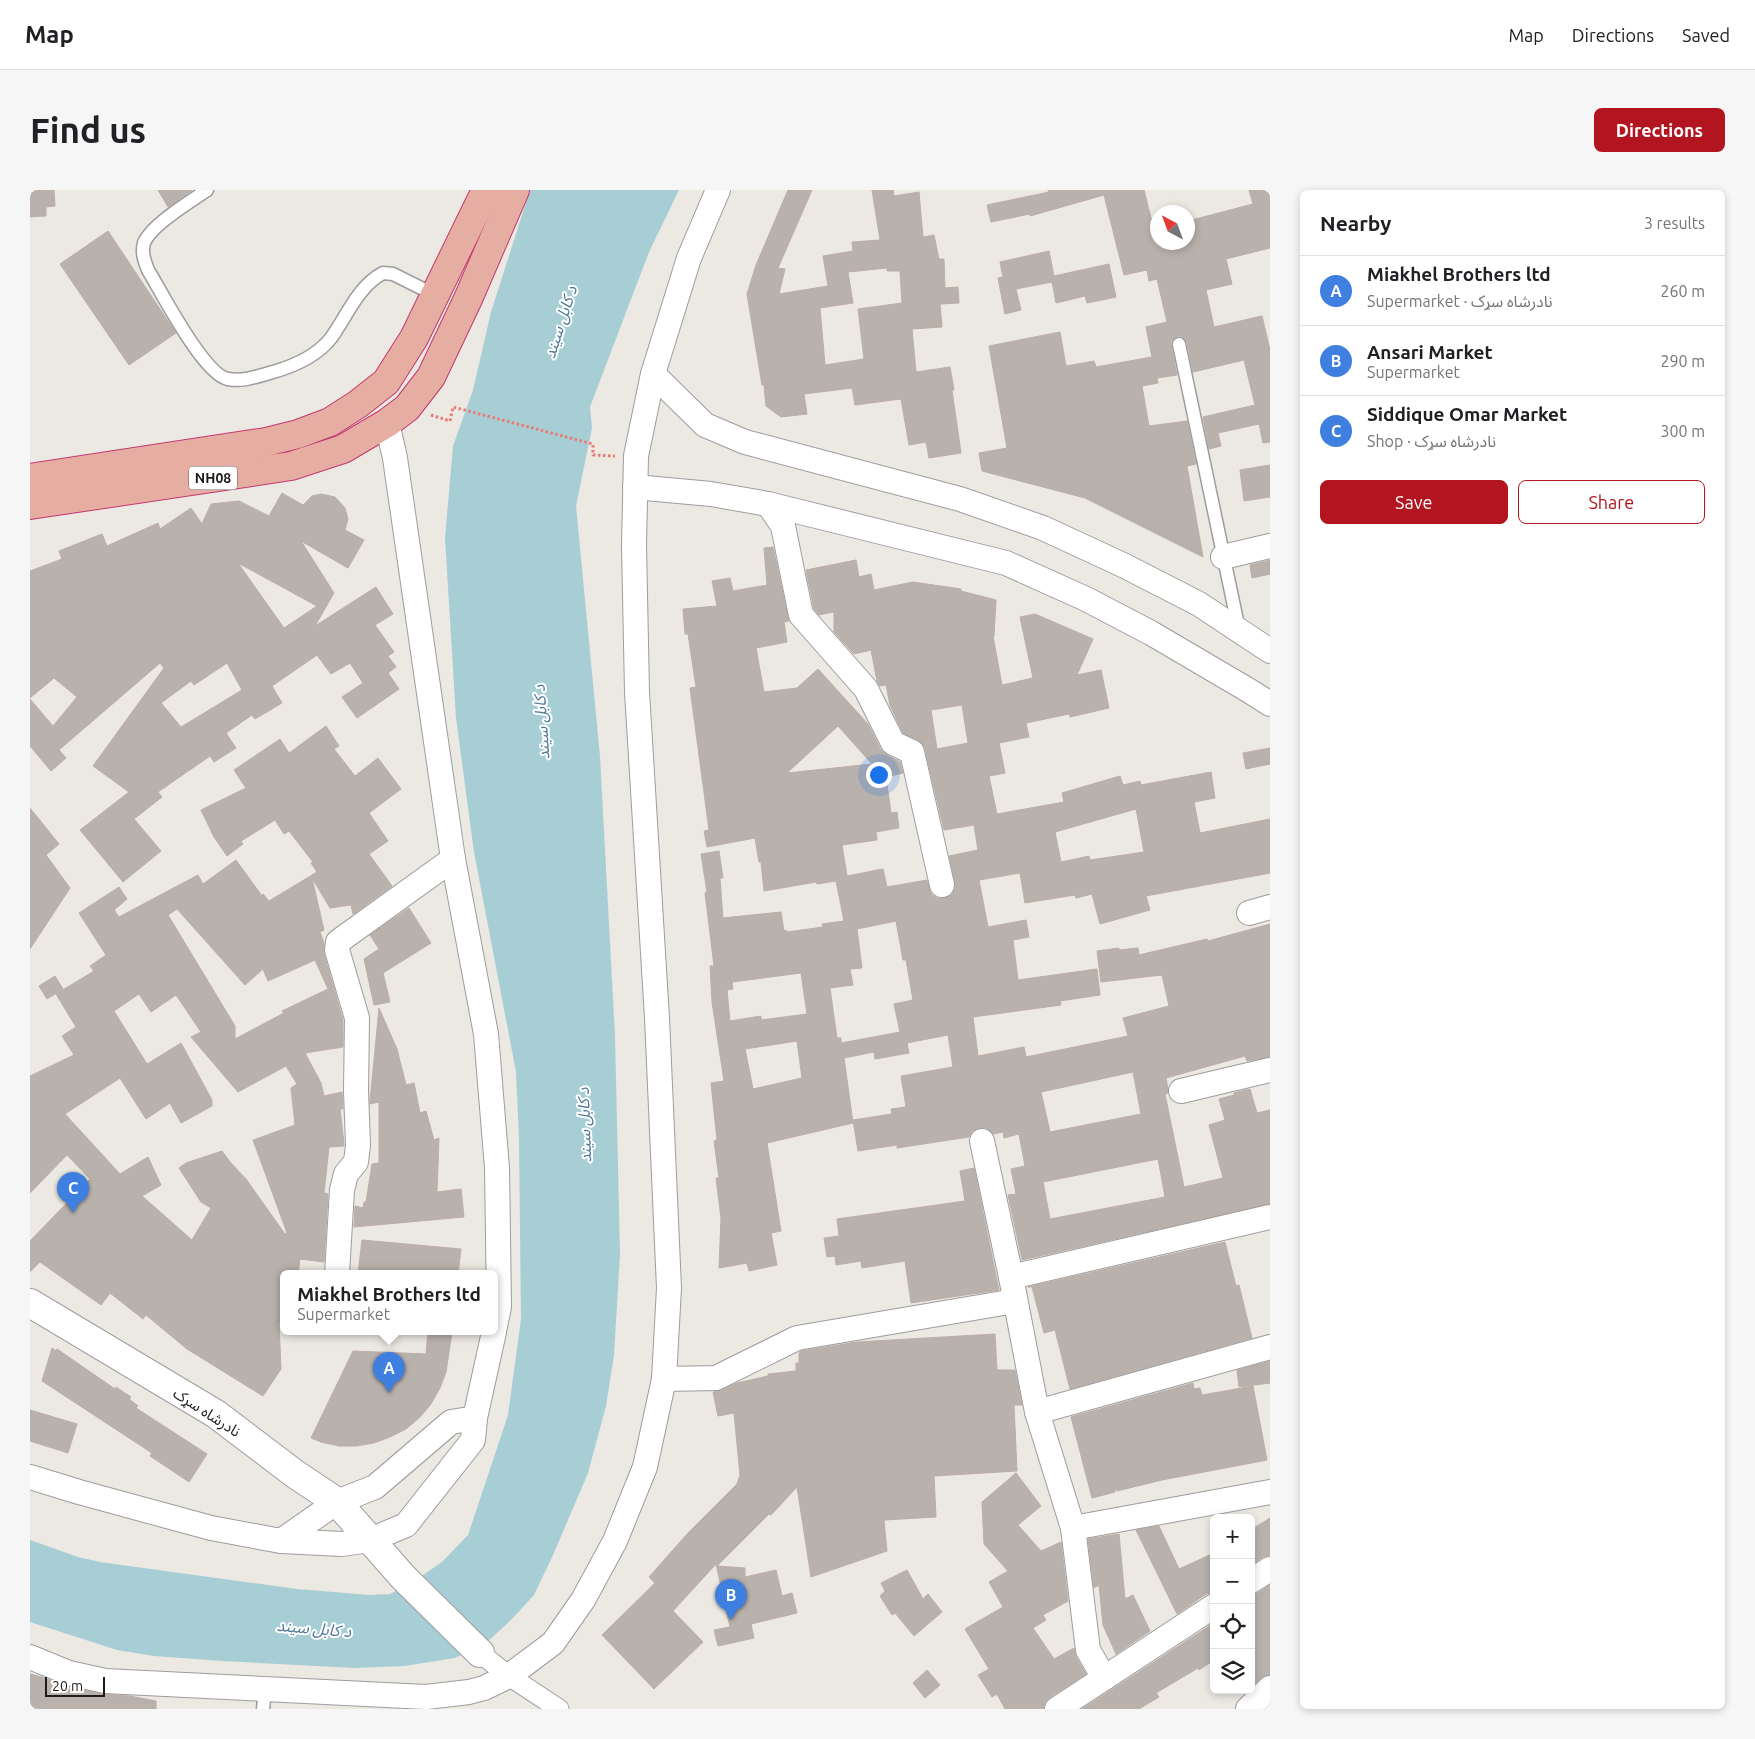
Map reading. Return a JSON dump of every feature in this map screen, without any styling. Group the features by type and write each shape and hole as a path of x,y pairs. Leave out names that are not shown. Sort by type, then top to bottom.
{"highway":[{"name":"NH08","path":"30,478 266,442 298,434 330,422 358,404 386,382 414,338 486,190"},
{"name":"NH08","path":"30,505 291,466 343,450 387,423 407,408 431,377 468,299 515,190"}],"street":[{"path":"30,1657 69,1673 105,1681 264,1699 426,1697 484,1688 509,1676 553,1643 583,1600 615,1540 645,1467 664,1379 669,1288 657,1018 637,692 634,546 636,456 653,374 689,258 718,190"},
{"path":"653,374 705,425 745,442 960,499 1043,528 1125,566 1199,604 1270,651"},
{"path":"387,423 395,458 453,860 486,1034 497,1168 498,1312"},
{"path":"635,487 711,494 768,504 1006,563 1086,599 1151,633 1270,704"},
{"path":"768,504 783,526 801,615 866,689 893,743 912,752 942,884"},
{"path":"1223,556 1270,546"},
{"path":"337,1270 342,1190 346,1174 356,1162 358,1145 356,1090 357,1018 337,950 338,942 453,860"},
{"path":"1181,1091 1270,1070"},
{"path":"982,1141 1037,1412 1073,1528 1088,1650 1104,1678"},
{"path":"1011,1277 1270,1217"},
{"path":"664,1379 716,1378 797,1338 1015,1301"},
{"name":"نادرشاه سړک","path":"30,1303 216,1414 295,1474 337,1502 403,1577 480,1654"},
{"path":"30,1477 211,1528 281,1541 342,1544 370,1540 406,1525 473,1440 475,1418 493,1335"},
{"path":"1037,1412 1270,1348"},
{"path":"281,1541 337,1502 375,1487 451,1422 475,1418"},
{"path":"1073,1528 1270,1492"},
{"path":"1255,1579 1270,1569"},
{"path":"1057,1709 1210,1609"},
{"path":"480,1654 559,1709"},
{"path":"1248,1709 1270,1688"}],"lane":[{"path":"208,190 150,233 144,244 143,256 148,270 200,355 213,370 226,379 242,381 287,368 311,356 330,339 365,286 383,273 393,274 435,295"},
{"path":"1179,344 1239,630"}],"path":[{"path":"450,421 453,407 594,444 593,454"}],"water":[{"name":"د کابل سيند","path":"530,190 679,190 649,252 590,407 592,428 576,506 600,756 615,1036 620,1254 614,1355 606,1406 588,1473 534,1595 487,1642 455,1658 404,1666 354,1668 154,1656 117,1650 30,1622 30,1540 78,1557 100,1562 297,1589 369,1595 390,1594 410,1584 442,1562 468,1535 508,1415 521,1319 519,1139 516,1072 474,852 456,718 445,538 453,446 473,390 491,312"}],"building":[{"path":"31,190 54,190 55,206 46,207 46,216 30,217"},
{"path":"158,190 192,190 168,207"},
{"path":"788,190 812,190 778,268 785,269 779,294 828,286 823,256 853,251 852,242 880,240 872,190 893,190 894,196 919,192 923,237 934,235 939,259 944,259 945,288 958,287 959,303 940,304 942,327 912,329 916,372 950,367 961,453 929,458 926,442 909,445 901,399 855,405 852,388 804,394 807,414 781,417 766,406 764,385 762,385 747,294 756,265","holes":["887,268 887,271 900,271 902,303 858,309 864,359 825,365 820,308 853,303 848,272"]},
{"path":"1048,190 1144,190 1150,214 1150,250 1195,250 1195,219 1253,204 1249,190 1270,190 1270,248 1226,259 1232,284 1206,290 1214,327 1262,316 1270,350 1270,442 1263,443 1259,424 1218,433 1221,446 1209,449 1203,417 1255,405 1244,360 1193,372 1187,342 1182,336 1177,336 1171,341 1171,345 1177,375 1157,378 1158,383 1142,386 1149,426 1187,421 1196,464 1187,466 1203,557 1085,498 982,471 979,453 1007,448 989,346 1060,332 1066,366 1094,361 1096,367 1152,357 1146,327 1167,322 1157,279 1149,281 1147,270 1124,275 1104,195 1030,216 1030,214 991,222 987,205 1049,192"},
{"path":"108,231 176,333 129,365 60,264"},
{"path":"1049,251 1054,276 1109,264 1116,297 1087,303 1085,296 1056,303 1052,282 1016,289 1021,310 1005,314 998,278 1003,277 1000,262"},
{"path":"1270,465 1270,497 1244,501 1240,470"},
{"path":"282,493 303,505 312,496 321,494 335,497 345,508 348,519 345,530 364,540 348,568 301,541 334,593 315,626 376,587 393,614 375,625 394,652 388,656 396,667 388,673 399,689 357,718 342,697 363,683 350,663 331,674 317,655 272,686 282,703 255,719 252,715 226,733 236,748 214,762 210,756 158,792 162,797 134,819 161,851 123,882 80,830 129,792 93,766 164,668 160,663 59,750 66,758 51,771 30,746 30,699 53,726 77,697 54,678 30,698 30,571 62,559 59,551 102,534 107,546 158,523 160,529 191,508 202,524 211,504 239,501 269,516","holes":["238,563 317,606 284,628","227,663 242,690 181,727 161,703 191,681 194,685"]},
{"path":"773,547 789,621 784,622 787,642 756,648 764,692 797,688 818,669 868,724 881,750 900,762 903,773 886,777 891,813 897,812 899,828 876,832 877,840 842,845 847,876 883,869 887,887 927,880 932,895 937,898 945,898 951,895 955,889 949,856 978,850 974,825 944,830 925,749 918,740 903,733 890,705 886,685 880,686 877,681 871,650 854,654 834,632 834,612 819,615 814,609 806,570 856,560 859,577 871,574 874,590 913,582 961,589 961,591 996,600 993,636 1002,685 1033,678 1020,617 1035,614 1093,639 1077,675 1101,670 1109,708 1070,717 1069,714 1026,723 1029,737 999,743 1005,773 989,776 997,814 1064,802 1062,793 1120,776 1123,785 1140,781 1141,785 1211,772 1215,798 1194,802 1200,833 1270,819 1270,873 1146,896 1150,910 1100,924 1092,894 1076,898 1075,895 1025,903 1020,873 979,880 988,927 1026,920 1029,937 1013,940 1018,980 1097,969 1100,995 1060,1001 1061,1005 973,1017 978,1056 1024,1047 1026,1057 1128,1036 1123,1018 1169,1006 1162,975 1101,982 1097,951 1138,948 1139,955 1207,939 1208,941 1270,924 1270,1057 1247,1061 1245,1056 1166,1078 1168,1093 1165,1094 1184,1187 1223,1178 1209,1125 1225,1120 1219,1099 1250,1089 1257,1113 1270,1110 1270,1204 1022,1260 1008,1195 1016,1194 1011,1169 1025,1166 1019,1134 1004,1138 1003,1132 993,1134 987,1128 980,1128 972,1131 969,1137 897,1148 897,1145 858,1151 853,1120 892,1114 891,1109 906,1107 901,1076 953,1067 948,1035 907,1043 909,1053 875,1059 874,1052 844,1058 853,1123 767,1143 781,1231 771,1233 777,1265 749,1271 747,1263 719,1268 721,1218 716,1178 719,1178 714,1141 717,1140 711,1083 724,1081 712,1002 710,966 714,966 705,893 707,892 701,854 719,851 723,878 720,878 723,918 781,912 784,931 786,930 787,932 823,927 822,924 844,921 836,881 817,884 816,882 764,891 761,862 759,862 755,838 707,847 704,831 709,830 690,688 696,687 688,634 685,634 683,609 717,606 712,581 730,578 733,591 767,585 764,548","holes":["962,705 968,743 937,749 931,710","838,726 872,764 787,773","1136,809 1144,852 1090,860 1089,856 1061,862 1055,832","896,921 903,960 906,960 913,1000 894,1004 900,1032 841,1043 841,1038 837,1038 830,988 853,985 850,969 862,968 857,929","801,973 807,1014 761,1020 761,1016 730,1021 727,990 733,989 732,982","797,1041 802,1078 753,1089 745,1049","1133,1072 1141,1114 1050,1132 1041,1092","1158,1159 1165,1197 1050,1219 1043,1182"]},
{"path":"1270,560 1270,574 1252,578 1250,565"},
{"path":"326,726 339,746 334,749 355,776 378,758 401,789 369,813 388,841 369,854 392,886 353,914 351,905 330,908 312,878 324,930 320,932 324,943 324,954 343,1020 343,1047 305,1053 321,1083 324,1096 342,1092 343,1109 340,1109 344,1146 329,1147 324,1193 328,1194 324,1262 300,1259 299,1270 280,1270 279,1322 281,1369 263,1396 187,1349 146,1315 143,1319 110,1293 101,1305 40,1262 30,1272 30,1241 90,1179 67,1155 30,1193 30,1076 74,1055 62,1036 76,1027 56,994 94,971 90,966 106,955 79,913 119,887 127,899 114,910 119,917 198,875 203,884 236,860 262,896 263,894 269,901 317,872 311,863 313,862 289,831 284,834 275,820 241,841 243,844 227,856 214,837 201,810 246,788 234,770 280,739 289,753","holes":["177,909 245,985 263,969 268,981 315,960 328,989 282,1011 284,1013 235,1039 235,1026 168,915","139,994 151,1012 176,995 201,1032 191,1037 238,1092 286,1066 297,1084 291,1088 295,1125 253,1140 287,1233 285,1234 246,1179 222,1151 186,1163 179,1168 201,1202 211,1208 192,1240 142,1196 161,1185 148,1157 120,1174 65,1114 120,1078 146,1119 170,1103 181,1123 212,1106 212,1100 181,1043 147,1064 114,1011"]},
{"path":"1270,748 1270,764 1246,769 1243,753"},
{"path":"30,808 59,844 46,855 70,888 30,949"},
{"path":"409,908 431,943 383,973 390,1002 374,1005 364,959 379,949 370,935"},
{"path":"55,976 63,989 47,999 39,986"},
{"path":"379,1008 397,1049 406,1085 414,1083 420,1113 426,1111 434,1140 439,1138 437,1192 461,1189 464,1217 354,1227 355,1206 363,1208 364,1202 366,1202 372,1164 379,1163 379,1102 370,1104 370,1101"},
{"path":"974,1168 999,1290 911,1303 905,1261 862,1268 861,1261 836,1265 835,1256 827,1257 824,1238 839,1236 837,1219 965,1201 960,1171"},
{"path":"362,1240 461,1249 458,1270 358,1270"},
{"path":"1225,1242 1236,1286 1239,1285 1252,1338 1070,1389 1055,1330 1044,1333 1032,1287 1028,1287"},
{"path":"995,1334 997,1370 1015,1370 1022,1405 1014,1405 1017,1471 934,1476 936,1517 884,1520 887,1551 811,1577 797,1487 771,1515 769,1514 717,1566 745,1568 745,1577 776,1570 782,1596 792,1593 797,1613 751,1624 754,1638 718,1646 714,1630 730,1627 716,1564 673,1611 703,1642 654,1689 602,1635 655,1583 649,1577 688,1533 737,1484 740,1475 734,1413 718,1416 713,1392 737,1383 768,1376 768,1374 796,1371 796,1363 799,1363 799,1353 801,1351 857,1342"},
{"path":"428,1335 452,1335 446,1372 440,1388 431,1404 406,1429 374,1443 356,1446 339,1446 311,1438 353,1351 426,1354"},
{"path":"52,1348 56,1351 57,1349 115,1389 116,1387 131,1397 129,1399 138,1406 136,1408 207,1454 189,1482 150,1456 152,1453 42,1381"},
{"path":"1270,1361 1270,1383 1239,1387 1237,1370"},
{"path":"1193,1383 1194,1389 1200,1388 1202,1395 1253,1386 1267,1460 1162,1480 1117,1491 1115,1487 1115,1492 1092,1498 1071,1417"},
{"path":"30,1410 77,1424 68,1453 30,1441"},
{"path":"1016,1473 1041,1506 1018,1525 1041,1551 1061,1542 1068,1601 1043,1615 1046,1620 1033,1628 1054,1659 1074,1648 1076,1657 1086,1674 1049,1698 1045,1702 1043,1709 1005,1709 997,1694 992,1697 978,1675 989,1669 965,1629 1003,1607 989,1582 1008,1571 984,1544 982,1502"},
{"path":"1270,1518 1270,1555 1255,1562 1255,1559 1255,1527"},
{"path":"1159,1526 1179,1569 1210,1555 1210,1593 1177,1614 1136,1530"},
{"path":"1119,1534 1125,1599 1133,1595 1150,1631 1116,1654 1103,1625 1099,1585 1094,1588 1088,1539"},
{"path":"907,1570 923,1599 928,1594 942,1612 914,1636 895,1613 892,1615 880,1596 885,1591 881,1583"},
{"path":"1270,1585 1270,1675 1261,1678 1255,1683 1255,1594"},
{"path":"1210,1626 1210,1663 1156,1693 1159,1697 1139,1709 1082,1709"},
{"path":"927,1670 940,1685 925,1698 913,1683"},
{"path":"30,1674 66,1686 102,1694 130,1696 156,1701 156,1709 30,1709"}],"place":[{"name":"Siddique Omar Market","path":"73,1213"},
{"name":"Miakhel Brothers ltd","path":"389,1393"},
{"name":"Ansari Market","path":"731,1620"}]}
